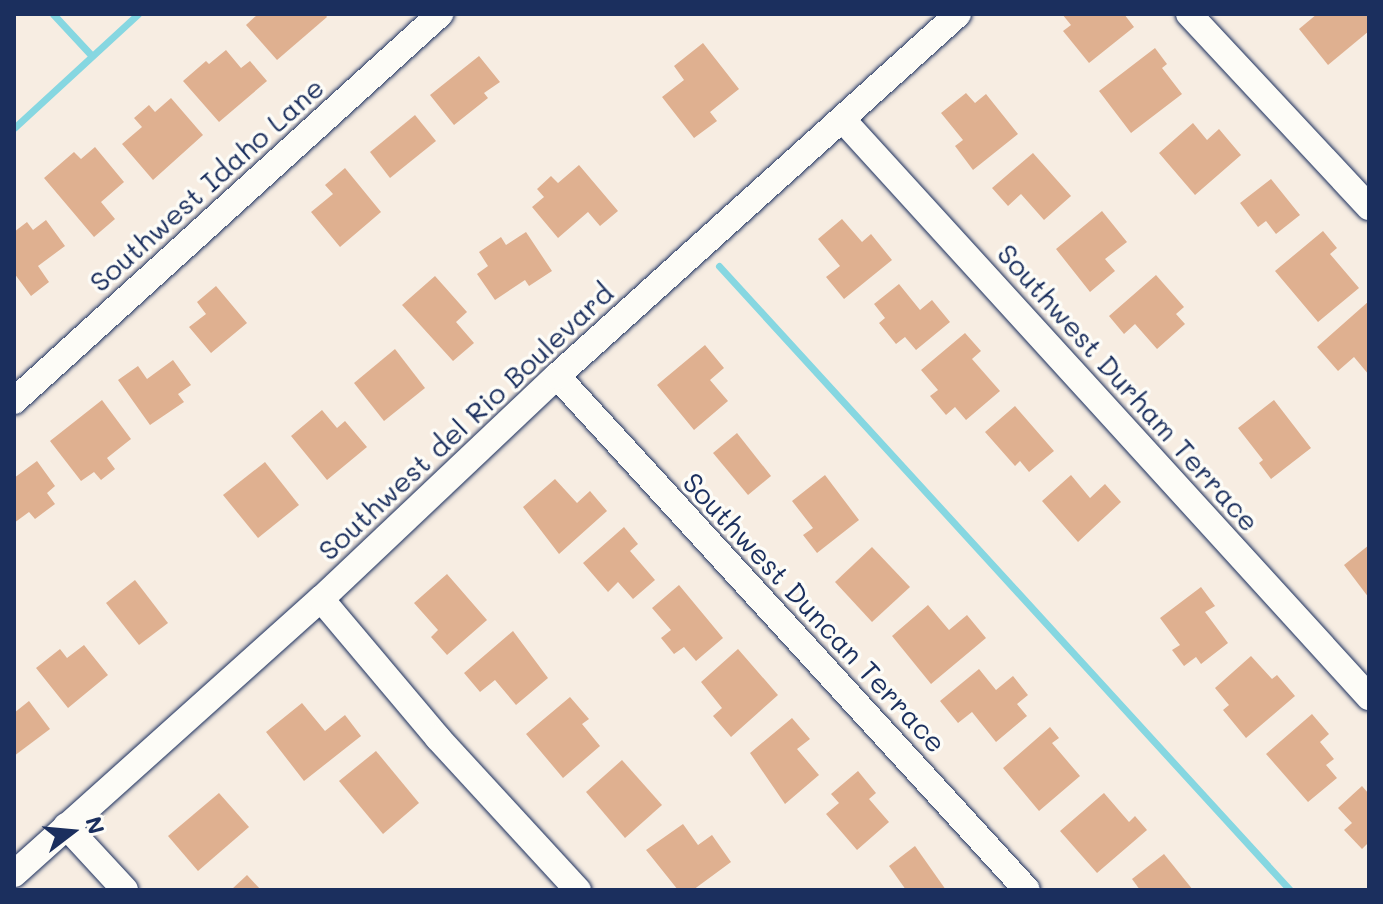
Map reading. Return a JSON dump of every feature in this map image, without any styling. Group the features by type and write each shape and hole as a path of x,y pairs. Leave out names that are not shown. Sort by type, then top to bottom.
{"street":[{"name":"Southwest Idaho Lane","path":"14,401 440,14"},
{"name":"Southwest del Rio Boulevard","path":"14,874 321,599 557,376 958,14"},
{"path":"1189,14 1369,207"},
{"name":"Southwest Durham Terrace","path":"843,120 1369,697"},
{"name":"Southwest Duncan Terrace","path":"557,376 1027,890"},
{"path":"321,599 438,738 578,890"},
{"path":"66,826 125,890"}],"building":[{"path":"258,14 325,14 327,17 277,60 246,25"},
{"path":"1062,14 1124,14 1134,27 1089,63 1063,31 1071,25"},
{"path":"1317,14 1369,14 1369,31 1328,65 1299,29"},
{"path":"703,43 739,89 710,112 717,121 694,138 662,97 684,80 674,66"},
{"path":"1155,48 1167,64 1162,68 1182,94 1131,133 1099,91"},
{"path":"226,50 241,68 250,61 267,81 219,122 183,81 206,61 209,64"},
{"path":"479,56 500,82 484,93 488,98 454,125 430,95"},
{"path":"966,93 975,103 986,94 1018,134 973,170 955,146 963,140 941,113"},
{"path":"171,98 203,135 153,180 122,144 142,127 134,118 149,105 155,112"},
{"path":"415,115 436,141 390,178 370,152"},
{"path":"1193,123 1207,140 1219,129 1241,155 1195,195 1159,153"},
{"path":"95,147 124,182 101,202 115,219 94,237 44,178 74,152 81,159"},
{"path":"1033,153 1071,196 1044,220 1021,194 1008,206 992,188"},
{"path":"579,165 618,211 600,226 588,212 558,238 532,207 544,197 537,189 551,176 558,183"},
{"path":"345,168 381,212 340,247 311,212 333,194 325,185"},
{"path":"1271,179 1300,215 1276,234 1266,221 1258,227 1240,203"},
{"path":"1102,211 1127,242 1105,259 1115,271 1090,292 1056,249"},
{"path":"842,219 862,242 871,234 892,260 844,299 826,277 840,266 818,239"},
{"path":"46,220 65,246 38,266 49,282 31,296 14,273 14,232 27,222 33,230"},
{"path":"1323,231 1337,248 1330,254 1359,288 1318,322 1275,271"},
{"path":"526,232 552,271 529,286 525,280 495,300 477,274 488,266 479,252 501,237 506,245"},
{"path":"1156,275 1184,307 1176,314 1185,324 1157,349 1135,324 1124,334 1109,316"},
{"path":"435,276 467,312 456,322 474,343 453,361 402,305"},
{"path":"899,284 920,310 932,300 950,322 916,350 905,337 896,344 879,323 885,318 874,304"},
{"path":"216,286 247,323 211,353 189,327 206,314 197,302"},
{"path":"1369,301 1369,375 1354,357 1338,371 1317,347"},
{"path":"965,333 981,351 972,359 1000,391 966,420 955,407 946,415 930,396 938,390 921,370"},
{"path":"705,345 724,368 710,380 728,401 694,430 657,385"},
{"path":"395,349 425,388 384,421 354,383"},
{"path":"173,360 191,385 178,394 184,402 150,425 118,380 138,366 147,379"},
{"path":"102,400 131,439 107,458 115,469 101,480 94,472 81,481 50,441"},
{"path":"1274,400 1311,448 1271,479 1259,463 1263,460 1238,428"},
{"path":"1015,406 1054,451 1029,472 1020,461 1015,466 985,432"},
{"path":"322,410 337,428 345,421 367,447 327,480 291,436"},
{"path":"737,433 771,476 748,495 713,453"},
{"path":"37,461 55,486 47,493 55,504 35,519 29,512 14,523 14,478"},
{"path":"265,462 299,505 258,538 223,495"},
{"path":"825,475 859,520 817,553 803,535 813,528 792,501"},
{"path":"1071,475 1090,498 1105,484 1121,502 1078,542 1042,501"},
{"path":"555,479 577,503 590,491 607,511 559,554 523,507"},
{"path":"624,527 638,544 630,551 655,580 633,599 618,582 608,592 583,563"},
{"path":"1369,545 1369,598 1344,565"},
{"path":"872,547 910,587 872,622 835,582"},
{"path":"447,574 487,620 447,655 431,637 438,630 414,603"},
{"path":"135,580 168,623 139,645 106,603"},
{"path":"679,585 723,638 696,661 684,647 674,654 661,638 671,630 652,608"},
{"path":"1201,587 1215,606 1205,612 1228,643 1201,664 1196,657 1184,666 1172,650 1180,645 1160,618"},
{"path":"928,605 949,630 967,615 986,638 931,684 892,636"},
{"path":"513,631 548,678 516,705 495,680 480,692 464,673"},
{"path":"84,645 108,675 68,708 36,668 60,649 67,658"},
{"path":"738,649 778,695 731,737 713,716 722,708 701,682"},
{"path":"1251,656 1272,679 1277,675 1295,696 1246,738 1223,710 1229,705 1215,688"},
{"path":"979,669 996,690 1013,676 1028,695 1017,704 1027,716 996,742 972,712 958,723 940,701"},
{"path":"570,697 589,719 582,724 600,746 563,778 526,734"},
{"path":"29,701 50,729 14,756 14,713"},
{"path":"302,703 325,731 345,715 361,736 304,781 266,732"},
{"path":"1312,714 1329,734 1320,742 1334,759 1326,765 1337,778 1308,802 1266,754"},
{"path":"792,718 810,739 797,749 819,775 785,804 750,753"},
{"path":"1050,727 1059,738 1052,743 1080,776 1039,811 1003,768"},
{"path":"376,751 419,803 383,834 339,781"},
{"path":"622,760 662,805 625,838 586,792"},
{"path":"858,771 876,793 869,799 889,822 857,850 826,814 839,803 831,794"},
{"path":"1362,786 1369,794 1369,842 1362,849 1344,830 1352,823 1338,808"},
{"path":"219,793 249,827 198,871 168,836"},
{"path":"1104,793 1129,822 1135,816 1147,830 1097,873 1060,831"},
{"path":"683,824 698,845 712,835 731,862 693,890 678,890 646,850"},
{"path":"915,846 946,890 906,890 889,866"},
{"path":"1164,854 1193,890 1140,890 1132,879"},
{"path":"247,875 261,890 231,890"}],"waterway":[{"path":"53,14 92,56"},
{"path":"14,128 138,14"},
{"path":"719,266 1290,890"}]}
